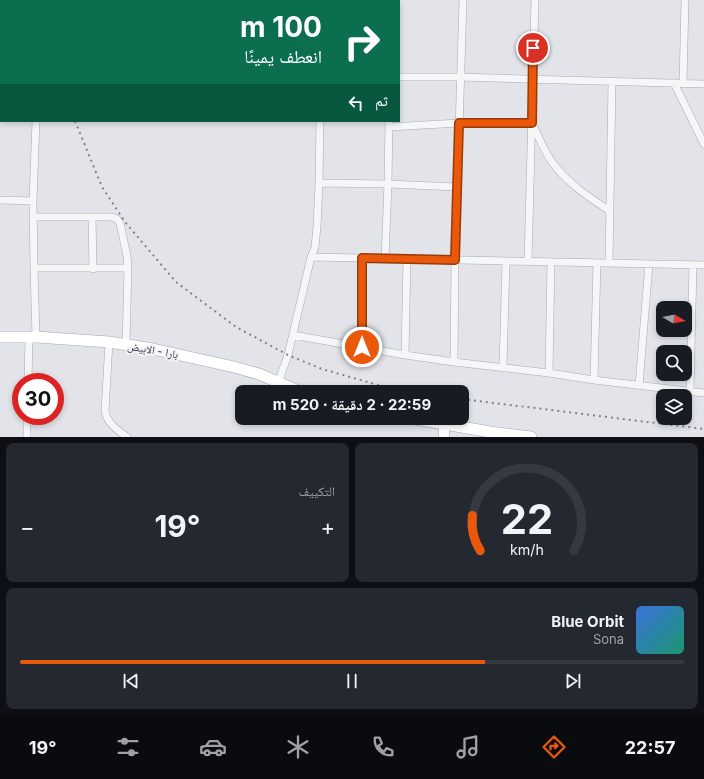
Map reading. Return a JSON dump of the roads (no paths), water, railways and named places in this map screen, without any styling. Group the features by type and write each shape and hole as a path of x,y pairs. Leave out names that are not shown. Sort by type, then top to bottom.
{"main road":[{"name":"بارا - الابيض","path":"0,337 33,337 109,342 153,349 234,366 259,374 283,385"},
{"path":"450,425 531,437"}],"street":[{"path":"454,362 455,260 463,0"},
{"path":"528,261 535,0"},
{"path":"683,84 685,0"},
{"path":"400,77 460,77 704,84"},
{"path":"609,263 612,82"},
{"path":"674,83 704,144"},
{"path":"29,373 33,337 33,201 36,122"},
{"path":"278,383 288,355 311,257 315,247 319,184 320,122"},
{"path":"385,258 389,124 532,123"},
{"path":"532,123 551,160 558,170 579,190 610,211"},
{"path":"319,184 388,184 457,187"},
{"path":"0,200 33,201"},
{"path":"34,217 112,217 117,219 120,223 128,268 126,345"},
{"path":"92,217 93,269"},
{"path":"311,257 704,265"},
{"path":"362,258 362,347"},
{"path":"405,355 407,259"},
{"path":"503,367 506,261"},
{"path":"549,373 551,262"},
{"path":"594,380 597,263"},
{"path":"639,385 649,264"},
{"path":"690,389 693,265"},
{"path":"34,268 128,268"},
{"path":"293,335 405,355 454,362 673,389"},
{"path":"109,342 105,411 109,422 127,437"},
{"path":"692,391 704,393"},
{"path":"27,425 27,437"},
{"path":"444,425 444,437"}],"railway":[{"path":"75,122 102,187 125,222 176,282 236,327 288,355 322,369 378,385"},
{"path":"469,400 704,429"}]}
